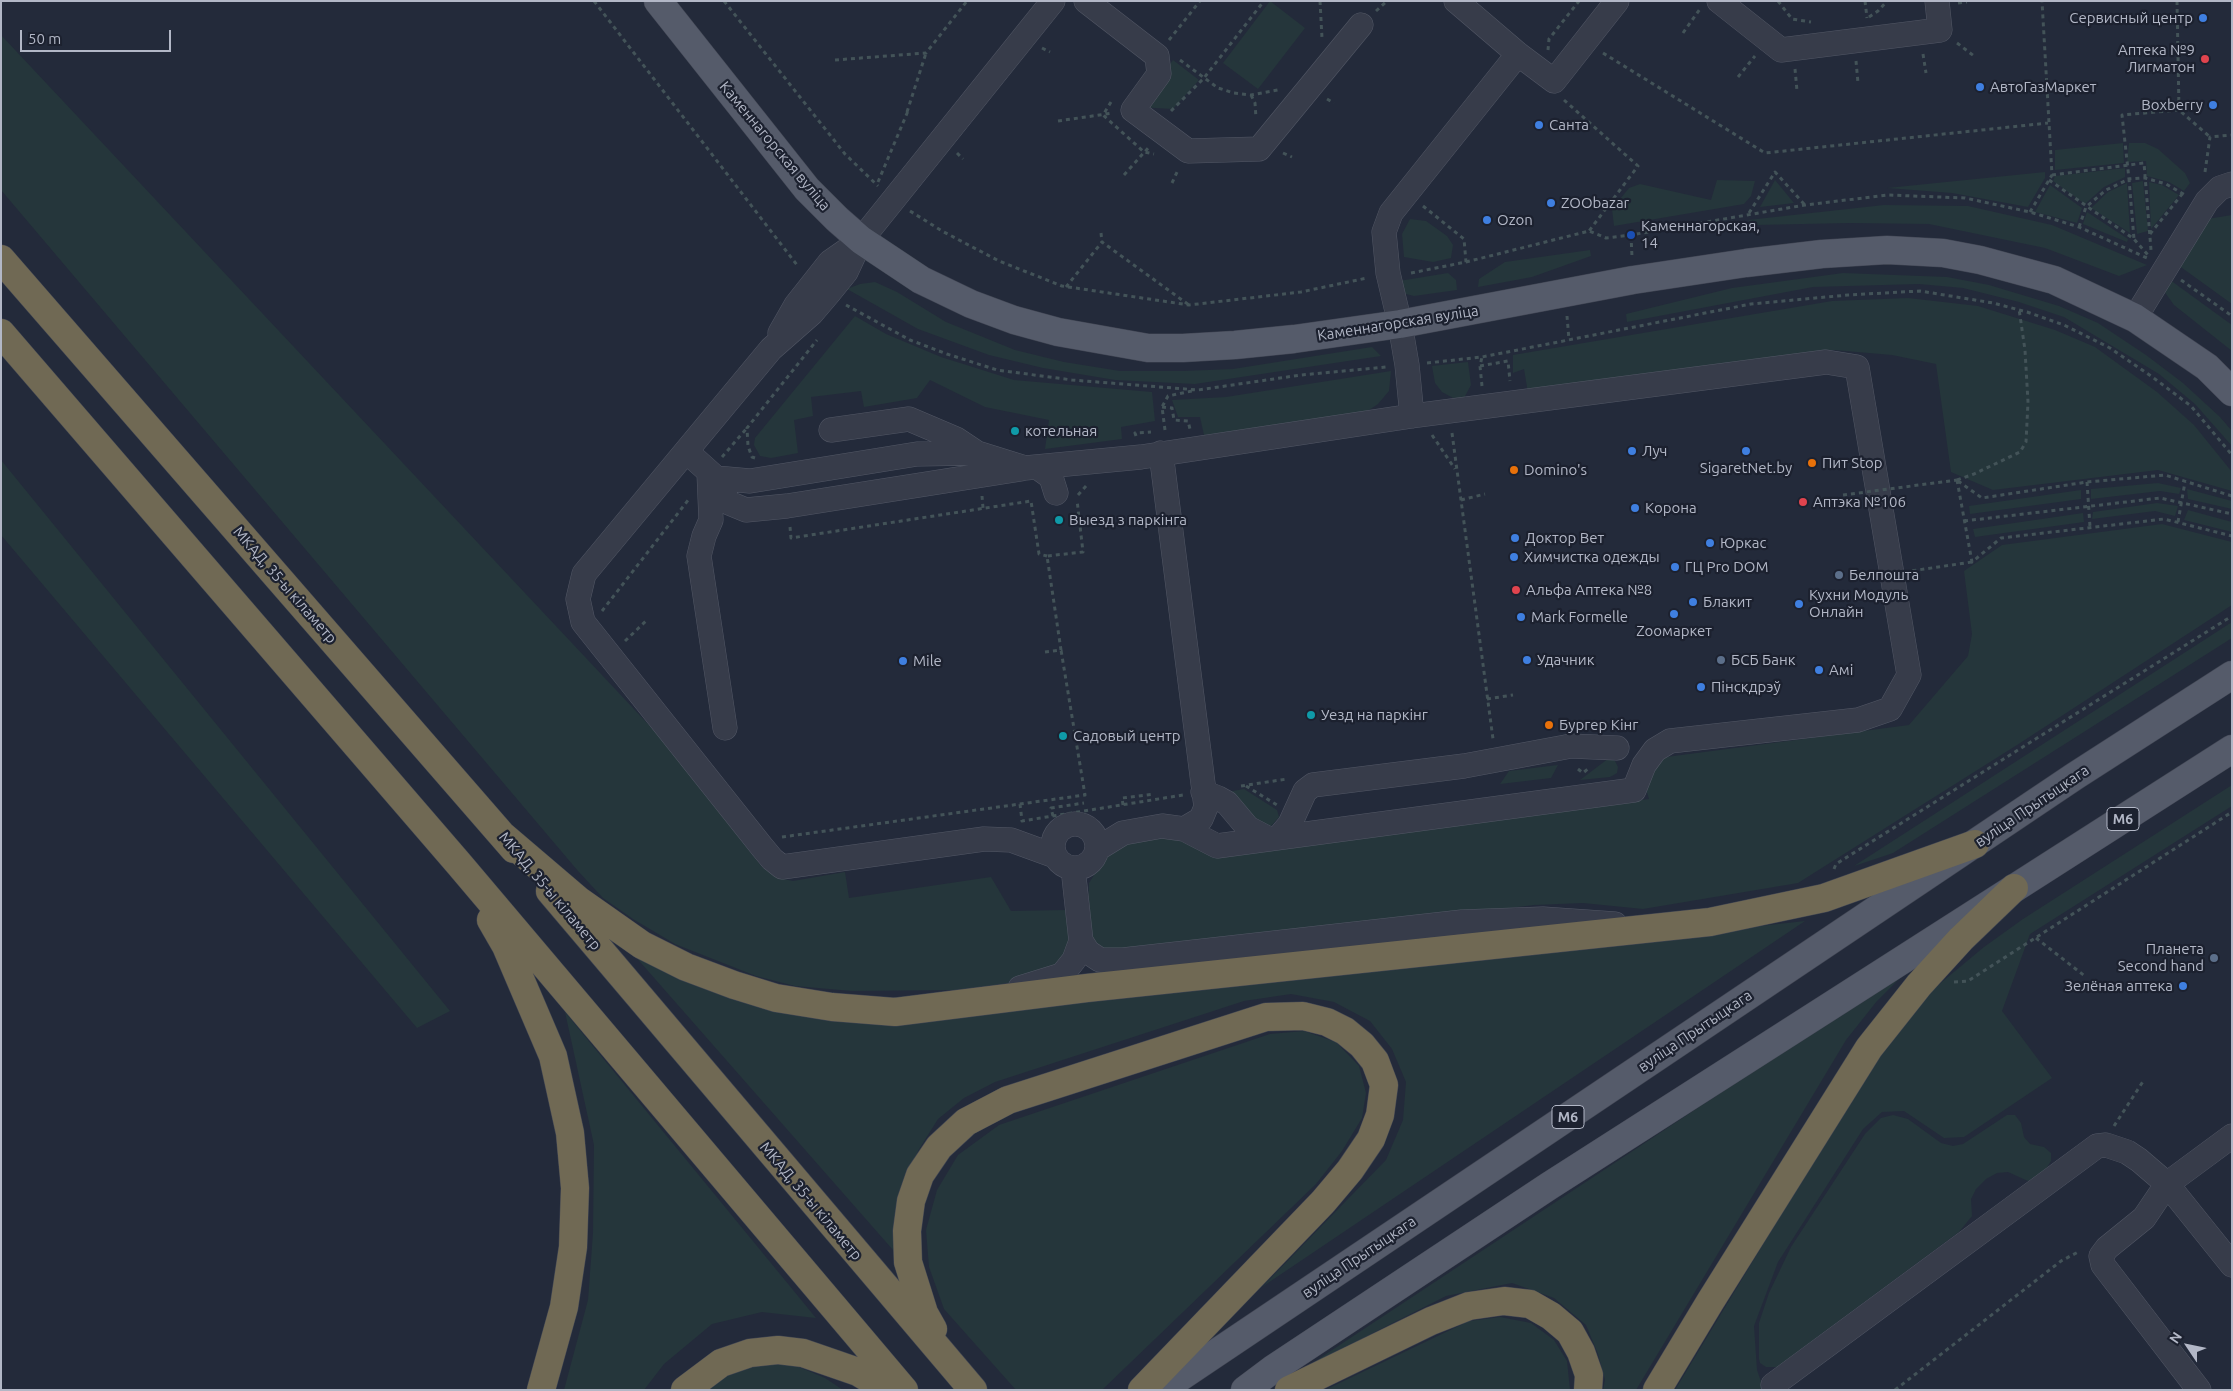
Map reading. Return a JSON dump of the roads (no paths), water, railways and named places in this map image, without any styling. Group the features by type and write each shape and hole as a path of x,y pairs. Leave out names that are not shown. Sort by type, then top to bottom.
{"highway":[{"name":"МКАД, 35-ы кіламетр","path":"1,259 503,836 973,1390"},
{"path":"1,333 459,864 904,1390"},
{"path":"503,836 594,911 642,945 686,967 776,998 832,1007 895,1012 1087,988 1710,922 1824,898 1975,844"},
{"path":"459,864 506,946 553,1056 570,1133 575,1188 572,1247 564,1307 541,1390"},
{"path":"1657,1390 1869,1048 1919,985 2014,888"},
{"path":"955,1369 924,1313 908,1262 907,1231 911,1201 920,1175 939,1147 966,1122 1008,1100 1266,1017 1303,1016 1327,1022 1345,1031 1362,1045 1375,1061 1384,1085 1380,1116 1371,1139 1350,1170 1322,1202 1142,1390"},
{"path":"1289,1390 1431,1321 1469,1306 1504,1301 1530,1304 1552,1316 1570,1332 1582,1352 1588,1375 1588,1390"},
{"path":"685,1390 722,1363 750,1353 778,1350 803,1353 858,1372 888,1390"}],"main road":[{"name":"Каменнагорская вуліца","path":"658,1 807,189 836,219 862,240 921,280 971,304 1014,320 1116,344 1148,348 1183,348 1294,339 1400,324 1633,280 1746,263 1822,254 1887,250 1943,253 1980,260 2054,280 2135,318 2207,367 2232,392"},
{"name":"вуліца Прытыцкага","path":"1161,1390 2075,776 2232,675"},
{"name":"М6","path":"1245,1390 1273,1369 1549,1186 2232,750"}],"lane":[{"path":"1053,1 886,192 846,272 812,312 771,349 584,574 578,598 762,848 782,867 984,839 1012,840 1064,862 1084,866 1094,858 1097,849 1093,833 1083,826 1071,824 1060,830 1053,841 1064,862 1081,941 1088,952 1100,960 1122,960 1462,922 1543,919 1661,927"},
{"path":"1086,1 1160,51 1160,74 1124,104 1188,151 1259,148 1361,25"},
{"path":"1456,1 1551,84 1616,1"},
{"path":"1720,1 1781,50 1940,30 1937,1"},
{"path":"1412,416 1407,365 1388,273 1384,232 1391,213 1518,54"},
{"path":"2135,318 2158,264 2206,201 2220,188 2232,184"},
{"path":"687,452 712,476 729,503 746,510 787,506 1031,467 1161,453 1412,416 1826,362 1857,367 1909,675 1890,709 1858,720 1670,741 1655,750 1644,765 1634,790 1217,846 1184,829 1162,826 1123,833 1097,849"},
{"path":"831,430 909,419 956,439 978,453"},
{"path":"917,454 928,445 930,436 922,424"},
{"path":"712,476 750,482 917,454 978,453 1031,467 1051,477 1056,493"},
{"path":"1161,453 1206,807 1201,819 1184,829"},
{"path":"712,476 711,520 704,536 699,556 725,728"},
{"path":"1274,838 1290,824 1305,791 1313,785 1464,766 1571,746 1617,748"},
{"path":"1203,792 1227,803 1248,828 1274,838"},
{"path":"938,1006 1033,985 1062,975 1074,960 1081,941"},
{"path":"2199,1390 2103,1265 2101,1256 2107,1248 2144,1218 2167,1184 2232,1136"},
{"path":"1773,1384 2097,1146 2106,1145 2126,1152 2140,1160 2167,1184 2232,1265"}],"place":[{"name":"Сервисный центр","path":"2203,18"},
{"name":"Аптека №9 Лигматон","path":"2205,59"},
{"name":"АвтоГазМаркет","path":"1980,87"},
{"name":"Boxberry","path":"2213,105"},
{"name":"Санта","path":"1539,125"},
{"name":"ZOObazar","path":"1551,203"},
{"name":"Ozon","path":"1487,220"},
{"name":"Каменнагорская, 14","path":"1631,235"},
{"name":"котельная","path":"1015,431"},
{"name":"Луч","path":"1632,451"},
{"name":"SigaretNet.by","path":"1746,451"},
{"name":"Пит Stop","path":"1812,463"},
{"name":"Domino's","path":"1514,470"},
{"name":"Аптэка №106","path":"1803,502"},
{"name":"Корона","path":"1635,508"},
{"name":"Выезд з паркінга","path":"1059,520"},
{"name":"Доктор Вет","path":"1515,538"},
{"name":"Юркас","path":"1710,543"},
{"name":"Химчистка одежды","path":"1514,557"},
{"name":"ГЦ Pro DOM","path":"1675,567"},
{"name":"Белпошта","path":"1839,575"},
{"name":"Альфа Аптека №8","path":"1516,590"},
{"name":"Блакит","path":"1693,602"},
{"name":"Кухни Модуль Онлайн","path":"1799,604"},
{"name":"Zooмаркет","path":"1674,614"},
{"name":"Mark Formelle","path":"1521,617"},
{"name":"Удачник","path":"1527,660"},
{"name":"БСБ Банк","path":"1721,660"},
{"name":"Mile","path":"903,661"},
{"name":"Амі","path":"1819,670"},
{"name":"Пінскдрэў","path":"1701,687"},
{"name":"Уезд на паркінг","path":"1311,715"},
{"name":"Бургер Кінг","path":"1549,725"},
{"name":"Садовый центр","path":"1063,736"},
{"name":"Планета Second hand","path":"2214,958"},
{"name":"Зелёная аптека","path":"2183,986"}]}
